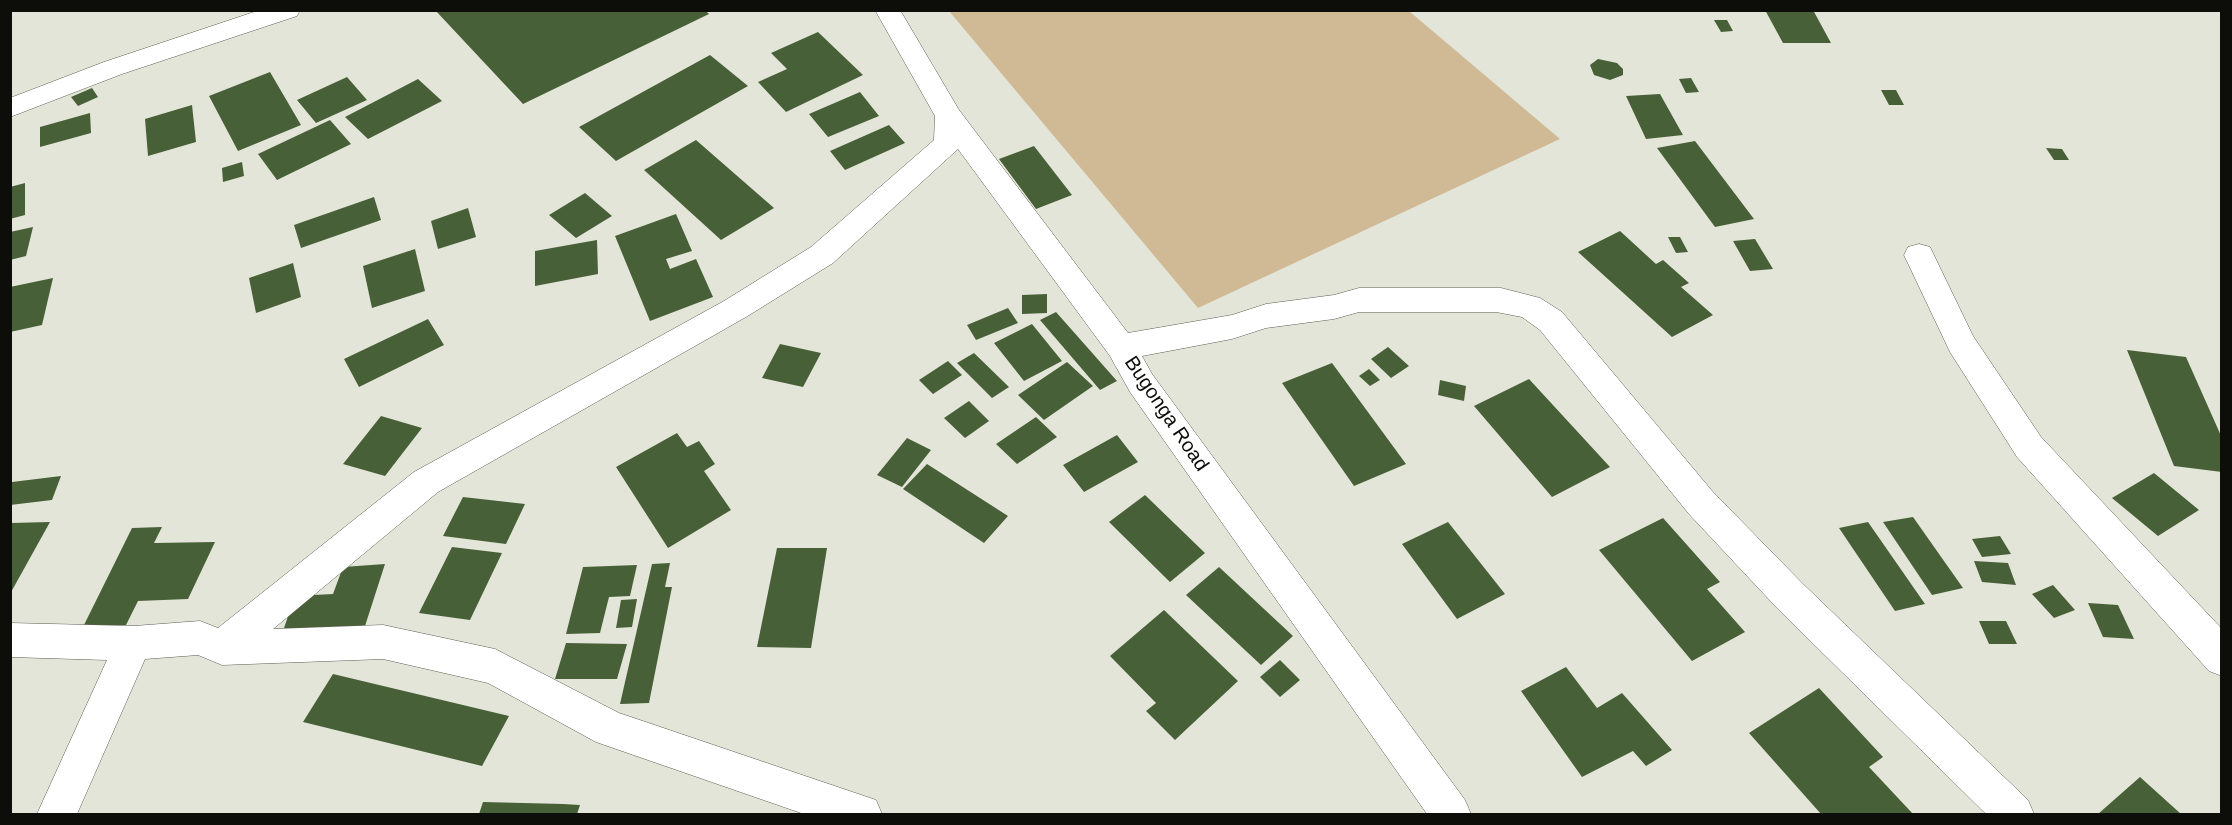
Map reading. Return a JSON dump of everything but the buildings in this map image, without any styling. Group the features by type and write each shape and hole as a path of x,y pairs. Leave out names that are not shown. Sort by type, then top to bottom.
{"street":[{"path":"10,108 113,68 288,10"},
{"name":"Bugonga Road","path":"887,10 949,116 1120,347 1141,383 1451,814"},
{"path":"222,648 426,483 735,309 822,255 948,143 949,116"},
{"path":"1919,255 1961,343 2029,447 2211,644 2222,659"},
{"path":"1120,347 1232,327 1266,316 1334,307 1359,300 1501,300 1508,304 1529,306 1551,321 1701,502 1790,596 2014,814"},
{"path":"10,640 134,643 200,638 222,648 383,642 495,668 610,729 862,814"},
{"path":"57,814 134,643"}],"shaded area":[{"path":"949,11 1409,11 1560,139 1198,308"}]}
